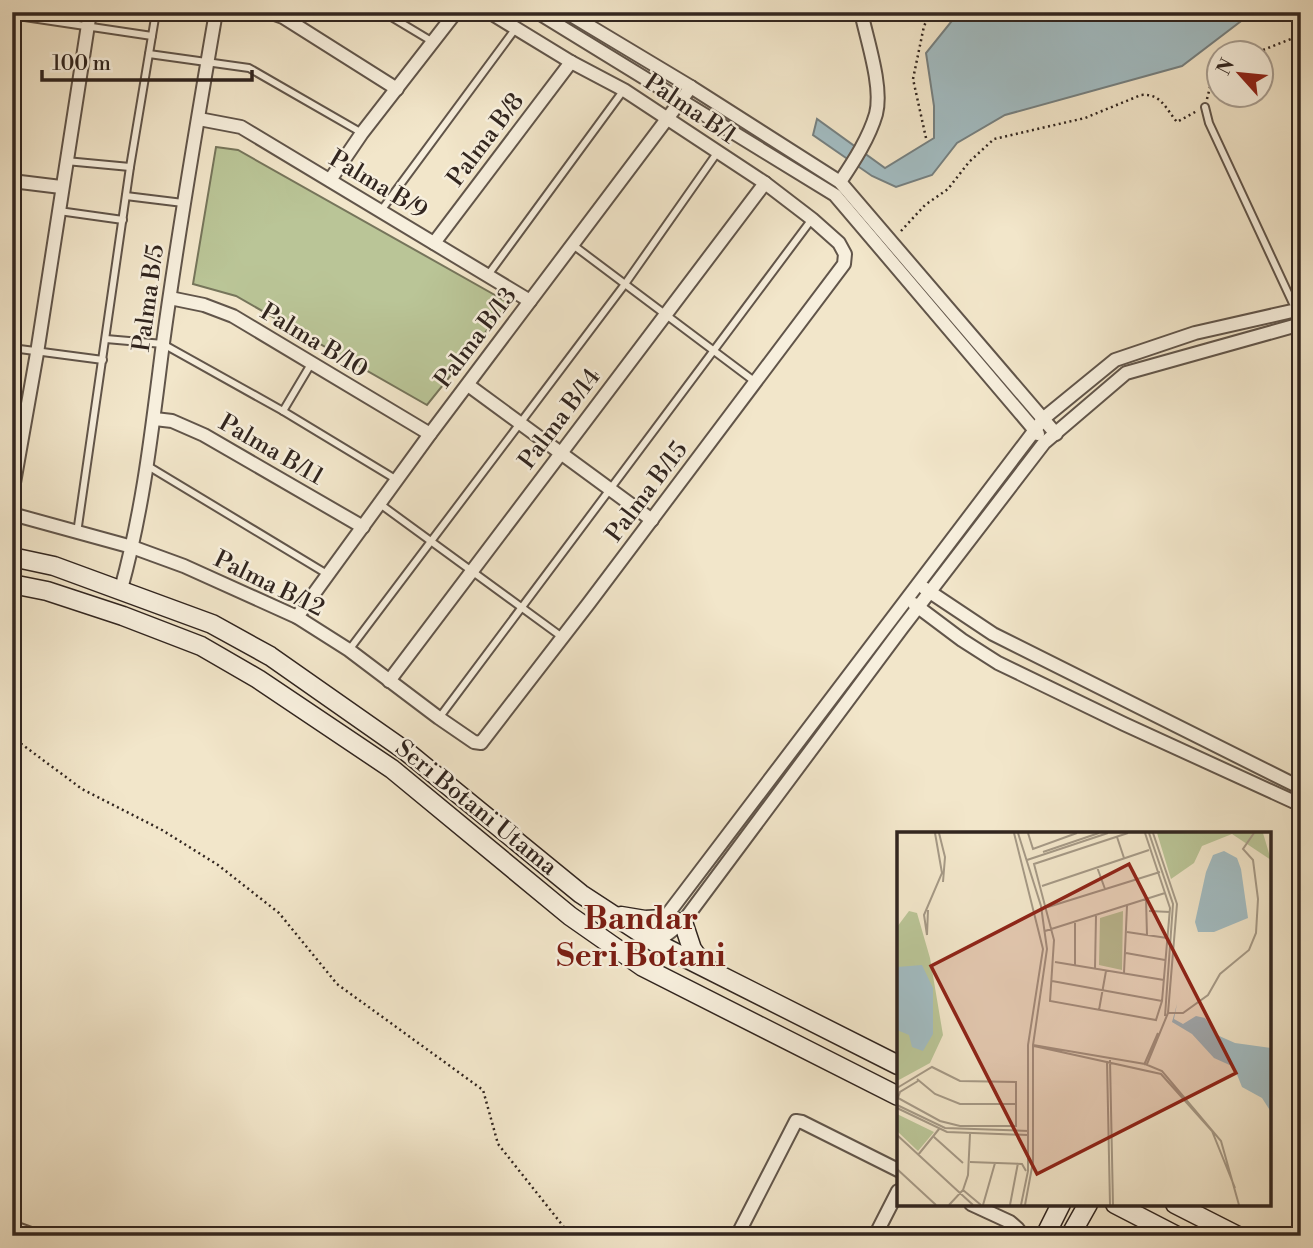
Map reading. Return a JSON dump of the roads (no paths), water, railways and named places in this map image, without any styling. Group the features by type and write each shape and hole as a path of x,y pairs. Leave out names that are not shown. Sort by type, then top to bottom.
{"main road":[{"name":"Seri Botani Utama","path":"12,556 54,566 212,624 270,656 407,752 581,894 656,943 897,1064"},
{"name":"Seri Botani Utama","path":"12,584 47,591 201,646 258,679 392,769 587,928 643,967 897,1095"},
{"path":"611,913 645,920 664,919"},
{"path":"683,922 692,950 704,966"},
{"path":"587,928 634,946 656,943 665,979"},
{"path":"1045,1236 1060,1206"},
{"path":"1070,1236 1087,1206"},
{"path":"1119,1206 1177,1236"},
{"path":"1179,1206 1238,1236"}],"street":[{"path":"12,494 37,353 90,12"},
{"name":"Palma B/5","path":"121,589 148,466 163,344 216,12"},
{"path":"269,12 285,15 397,89"},
{"path":"330,180 362,133 456,12"},
{"name":"Palma B/1","path":"489,12 571,62 624,90 765,183 839,243 845,254 844,264"},
{"path":"537,12 835,195 1044,443"},
{"path":"566,12 691,87 840,182 1056,434"},
{"path":"840,182 868,135 877,111 877,89 861,12"},
{"name":"Palma B/8","path":"434,243 571,62"},
{"name":"Palma B/13","path":"297,617 430,434 691,87"},
{"name":"Palma B/9","path":"199,119 241,127 530,301"},
{"path":"12,181 61,187"},
{"name":"Palma B/14","path":"388,681 765,183"},
{"name":"Palma B/15","path":"481,743 844,264"},
{"name":"Palma B/10","path":"170,298 204,305 233,316 430,434"},
{"path":"656,943 664,919 1044,418 1115,360 1195,333 1299,309"},
{"path":"656,943 683,922 1044,443 1126,373 1301,324"},
{"path":"468,385 652,520"},
{"path":"1026,397 1041,403 1060,405"},
{"path":"1016,453 1021,429 1017,410"},
{"name":"Palma B/11","path":"155,419 172,421 204,435 363,527"},
{"name":"Palma B/12","path":"12,514 132,547 184,566 297,617 349,650 439,718 477,744 481,743"},
{"path":"918,583 993,634 1301,788"},
{"path":"907,598 962,640 998,663 1301,805"},
{"path":"737,1236 796,1121 897,1170"},
{"path":"875,1236 897,1193"},
{"path":"975,1206 1010,1223 1018,1229 1018,1236"}],"lane":[{"path":"77,533 130,167 156,12"},
{"path":"383,12 433,43"},
{"path":"12,54 18,14 152,36"},
{"path":"380,212 516,28"},
{"path":"149,54 249,68 362,133"},
{"path":"488,275 624,90"},
{"path":"1205,108 1209,123 1299,309"},
{"path":"349,650 625,284 717,153"},
{"path":"66,161 130,167"},
{"path":"126,196 185,203"},
{"path":"59,211 123,220"},
{"path":"439,718 812,219"},
{"path":"573,245 754,382"},
{"path":"106,339 163,344 283,411 397,480"},
{"path":"12,348 103,360"},
{"path":"283,411 311,364"},
{"path":"148,466 327,574"},
{"path":"380,504 562,636"},
{"path":"12,1224 45,1236"}],"water":[{"path":"959,12 1253,12 1219,38 1204,38 1204,49 1182,66 1005,115 957,143 932,175 896,187 872,176 813,135 817,119 885,168 934,138 934,106 926,53"}],"district":[{"name":"Bandar Seri Botani","path":"641,938"}]}
